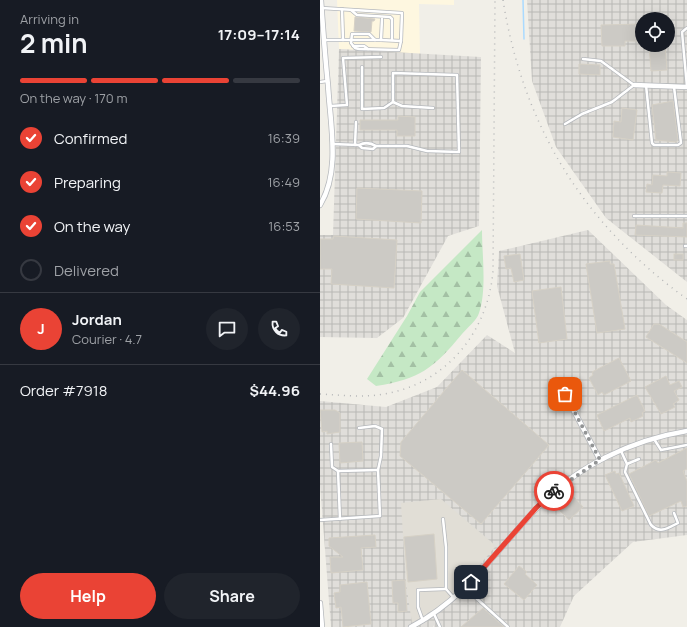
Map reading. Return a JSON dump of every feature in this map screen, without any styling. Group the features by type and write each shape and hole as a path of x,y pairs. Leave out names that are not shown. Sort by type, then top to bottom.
{"street":[{"path":"320,205 330,181 332,144 322,0"},
{"path":"634,85 687,87"},
{"path":"565,394 600,460"},
{"path":"412,627 420,624 455,598 546,499 568,481 600,460 621,450 654,439 687,431"},
{"path":"320,603 322,627"}],"lane":[{"path":"322,8 402,13 401,41 399,50 368,49 364,46 353,46 351,40 352,34 369,34 374,40"},
{"path":"342,9 343,40"},
{"path":"351,10 357,15 392,18 392,40"},
{"path":"382,19 382,40"},
{"path":"687,28 682,32 687,87"},
{"path":"324,40 401,41"},
{"path":"329,106 347,105 343,58 381,58"},
{"path":"565,124 582,114 612,102 634,85 601,61 583,59"},
{"path":"362,67 362,109 384,108 393,102"},
{"path":"332,144 407,146 427,151 459,152 457,75 393,73 393,102"},
{"path":"320,82 327,81"},
{"path":"646,85 652,143 654,145 678,145 681,143 674,86"},
{"path":"393,102 402,106 433,108"},
{"path":"355,145 356,122"},
{"path":"634,216 687,216"},
{"path":"320,520 380,516 378,470 381,456 382,429 375,426 359,428"},
{"path":"654,439 662,450 687,445"},
{"path":"331,444 332,467 338,471 378,470"},
{"path":"621,450 627,464 625,472 651,525 655,530 661,531 678,523 674,513"},
{"path":"627,464 638,460"},
{"path":"338,471 340,519"},
{"path":"443,519 446,589 455,598"},
{"path":"465,588 508,627"},
{"path":"420,624 418,590 446,589"},
{"path":"434,614 440,627"}],"shaded area":[{"path":"337,0 454,0 454,5 419,4 420,54 339,49"},
{"path":"527,0 687,0 687,282 606,218 556,147 532,81"},
{"path":"339,49 481,57 479,226 448,236 403,318 377,338 320,337 320,235 333,235"},
{"path":"588,230 666,305 687,320 687,535 633,542 574,596 560,627 434,627 433,625 433,627 331,627 320,485 320,401 386,407 437,387 487,335 515,353 497,286 499,251"},
{"path":"441,499 496,546 449,600 412,623 406,584 401,503"}],"green space":[{"path":"482,230 484,272 483,294 479,313 476,318 434,364 404,380 376,386 367,379 407,316 420,292"}],"building":[{"path":"355,17 375,19 372,21 371,32 354,31"},
{"path":"635,24 635,41 625,41 625,46 602,46 601,25"},
{"path":"650,52 666,52 667,70 651,71"},
{"path":"579,64 600,65 600,75 579,74"},
{"path":"673,101 678,140 676,142 656,140 652,105"},
{"path":"622,108 637,110 633,140 613,137 614,121 621,122"},
{"path":"398,116 415,117 415,136 397,136 397,130 360,130 360,120 398,120"},
{"path":"667,172 681,173 680,186 663,185 662,193 646,192 647,184 652,185 653,175 667,176"},
{"path":"357,188 422,191 421,223 356,219"},
{"path":"683,223 687,223 687,237 635,235 636,225 683,228"},
{"path":"334,236 397,240 394,288 331,284 332,269 320,269 320,239 333,239"},
{"path":"520,254 524,280 514,282 511,268 506,269 504,256"},
{"path":"674,254 683,254 683,260 674,260"},
{"path":"610,261 610,264 614,264 625,329 597,333 586,264"},
{"path":"561,287 567,339 539,343 532,291"},
{"path":"654,324 659,324 687,342 687,363 646,337"},
{"path":"619,358 631,381 604,395 602,392 598,395 589,378 593,375 592,372"},
{"path":"462,370 549,445 481,524 400,456 401,442"},
{"path":"666,376 670,385 679,381 682,387 674,391 679,400 673,404 675,407 661,414 645,387"},
{"path":"637,395 645,411 642,413 643,416 631,422 630,418 604,431 597,415"},
{"path":"320,410 335,410 340,413 340,432 327,434 327,431 322,432"},
{"path":"362,442 363,461 340,463 339,443"},
{"path":"687,448 687,469 683,471 687,481 687,506 683,507 681,501 649,516 629,474 656,460 658,463"},
{"path":"615,471 616,474 619,473 634,506 622,511 605,475"},
{"path":"573,496 583,507 569,520 559,510"},
{"path":"434,534 437,579 408,582 404,537"},
{"path":"375,535 376,547 361,548 363,570 331,573 330,557 343,557 329,546 329,538"},
{"path":"519,566 527,572 525,574 537,585 524,600 504,584"},
{"path":"405,580 407,611 398,612 398,603 393,603 392,581"},
{"path":"367,582 371,624 343,627 341,607 336,608 334,593 340,592 340,585"},
{"path":"483,608 504,627 461,627"}],"waterway":[{"path":"523,0 524,39"}],"railway":[{"path":"320,394 352,396 384,394 406,388 426,379 444,367 460,352 473,334 483,315 493,271 495,0"},
{"path":"503,0 512,46 526,89 543,130 564,169 589,205 618,239 650,270 687,299"}],"way so far":[{"path":"554,491 584,469 600,460 565,394"}],"route":[{"path":"471,582 536,508 554,491"}]}
